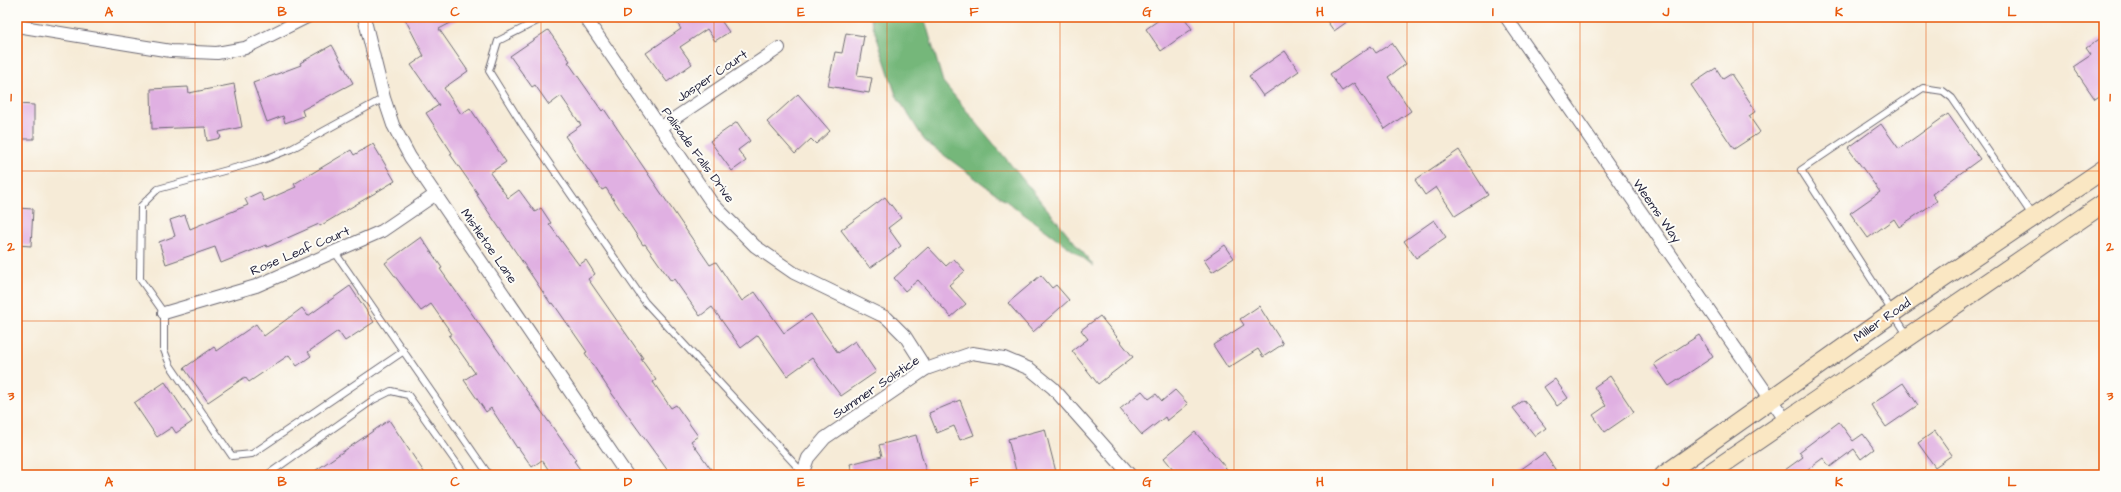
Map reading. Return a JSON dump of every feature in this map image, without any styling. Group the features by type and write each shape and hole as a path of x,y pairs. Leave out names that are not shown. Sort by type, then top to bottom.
{"main road":[{"name":"Miller Road","path":"1664,475 1893,312 2104,169"},
{"path":"1707,475 2104,203"}],"street":[{"path":"17,26 171,51 217,53 245,48 307,17"},
{"name":"Mistletoe Lane","path":"364,17 384,98 393,125 410,157 627,475"},
{"name":"Palisade Falls Drive","path":"585,17 712,204 755,246 794,273 887,318 905,336 926,369"},
{"name":"Weems Way","path":"1506,17 1786,421"},
{"name":"Jasper Court","path":"660,128 779,48"},
{"name":"Rose Leaf Court","path":"164,313 256,286 382,231 436,194"},
{"name":"Summer Solstice","path":"802,474 808,458 825,438 926,369 972,354 1004,358 1030,369 1053,388 1130,475"}],"lane":[{"path":"545,17 498,41 489,71 522,124 645,302 802,474"},
{"path":"1909,337 1802,170 1923,88 1942,91 1952,98 2034,217"},
{"path":"384,98 291,149 260,161 158,189 141,206 140,279 164,313 164,350 170,365 232,456 252,454 404,351"},
{"path":"334,251 489,475"},
{"path":"267,475 373,400 391,391 408,395 465,475"}],"green space":[{"path":"870,17 924,17 943,82 1094,266 925,141 896,95"}],"building":[{"path":"404,17 462,17 439,29 468,71 444,88 461,114 470,108 506,162 490,173 508,198 519,190 535,212 541,208 551,223 549,224 579,265 586,260 595,274 588,279 643,358 641,359 656,380 653,382 671,408 676,405 698,436 691,441 715,475 671,475 610,391 585,353 587,352 553,303 551,304 477,195 478,194 450,154 452,153 426,113 439,105 411,65 424,56"},
{"path":"673,17 724,17 720,19 729,32 715,41 707,29 680,47 692,64 667,82 646,53 681,29"},
{"path":"1163,17 1184,17 1192,29 1161,51 1146,29"},
{"path":"1324,17 1354,17 1334,31"},
{"path":"548,30 570,61 568,62 602,111 604,109 710,265 716,262 742,301 755,292 784,333 811,314 838,353 855,341 876,372 841,396 812,358 787,376 758,335 741,348 712,307 700,316 674,279 671,281 645,244 643,245 606,188 602,190 565,136 581,125 561,96 549,105 535,85 532,87 510,56"},
{"path":"846,33 864,36 857,76 872,78 869,93 828,86 835,52 842,53"},
{"path":"2104,36 2104,93 2095,99 2073,67 2091,55 2086,48"},
{"path":"1392,43 1406,64 1388,77 1411,111 1385,129 1354,83 1342,91 1330,74 1371,46 1376,53"},
{"path":"332,45 353,83 302,110 304,116 285,123 283,116 267,122 253,83 301,65 300,63"},
{"path":"1285,51 1299,71 1263,96 1249,76"},
{"path":"1716,68 1723,79 1731,74 1756,111 1749,116 1760,132 1734,149 1691,85"},
{"path":"234,84 242,127 219,132 221,138 207,141 205,127 152,129 151,89 188,87 189,93"},
{"path":"798,94 830,131 816,144 811,139 795,154 767,122"},
{"path":"17,104 34,105 34,139 17,139"},
{"path":"1948,114 1980,159 1932,194 1937,201 1899,227 1894,219 1868,238 1850,213 1880,192 1848,148 1881,124 1899,149"},
{"path":"737,122 750,141 738,150 746,161 732,171 710,141"},
{"path":"373,144 395,181 320,226 319,224 267,247 266,245 221,263 215,247 166,264 159,242 175,236 170,220 185,215 190,229 248,205 245,199 260,192 264,201 296,187 294,184 351,150 354,155"},
{"path":"1459,150 1488,195 1455,216 1436,187 1425,195 1415,180"},
{"path":"885,197 901,218 888,228 901,246 870,268 841,230"},
{"path":"17,208 33,209 31,246 17,245"},
{"path":"1434,220 1446,237 1416,258 1404,241"},
{"path":"421,237 442,268 440,269 576,460 574,461 584,475 552,475 542,460 532,467 518,447 517,448 491,408 486,412 464,380 475,373 449,336 452,334 431,304 421,311 385,263"},
{"path":"1225,245 1234,258 1212,272 1204,260"},
{"path":"928,247 946,266 954,259 965,271 949,285 966,304 951,317 918,280 905,291 894,278"},
{"path":"1041,275 1052,288 1056,285 1069,300 1033,332 1008,303"},
{"path":"350,286 374,322 345,341 338,331 308,352 311,356 297,366 289,355 249,382 245,377 208,402 184,368 214,347 217,351 256,324 264,336 302,308 308,316"},
{"path":"1259,306 1283,344 1263,357 1258,349 1228,368 1213,345 1244,325 1240,319"},
{"path":"1100,316 1133,357 1098,384 1072,351 1088,339 1081,330"},
{"path":"1699,335 1713,357 1669,386 1654,364"},
{"path":"1610,376 1634,412 1605,432 1593,415 1606,406 1594,387"},
{"path":"1555,379 1568,398 1557,406 1544,387"},
{"path":"165,382 192,422 176,433 172,427 157,437 134,403"},
{"path":"1903,383 1918,405 1886,427 1871,405"},
{"path":"1175,390 1188,404 1167,421 1165,417 1142,435 1120,409 1142,391 1149,399 1156,394 1162,401"},
{"path":"960,400 974,435 960,440 954,426 937,433 929,413"},
{"path":"1524,400 1546,428 1535,436 1513,408"},
{"path":"389,420 426,475 309,475"},
{"path":"1839,422 1853,441 1863,434 1874,449 1861,459 1854,449 1830,467 1823,458 1800,475 1778,475 1803,457 1799,452"},
{"path":"1045,429 1056,472 1045,475 1017,475 1008,439"},
{"path":"1935,431 1952,455 1935,467 1918,443"},
{"path":"1195,432 1232,475 1178,475 1164,458"},
{"path":"916,435 927,475 853,475 850,464 882,456 879,445"},
{"path":"1544,453 1559,475 1513,475"}]}
